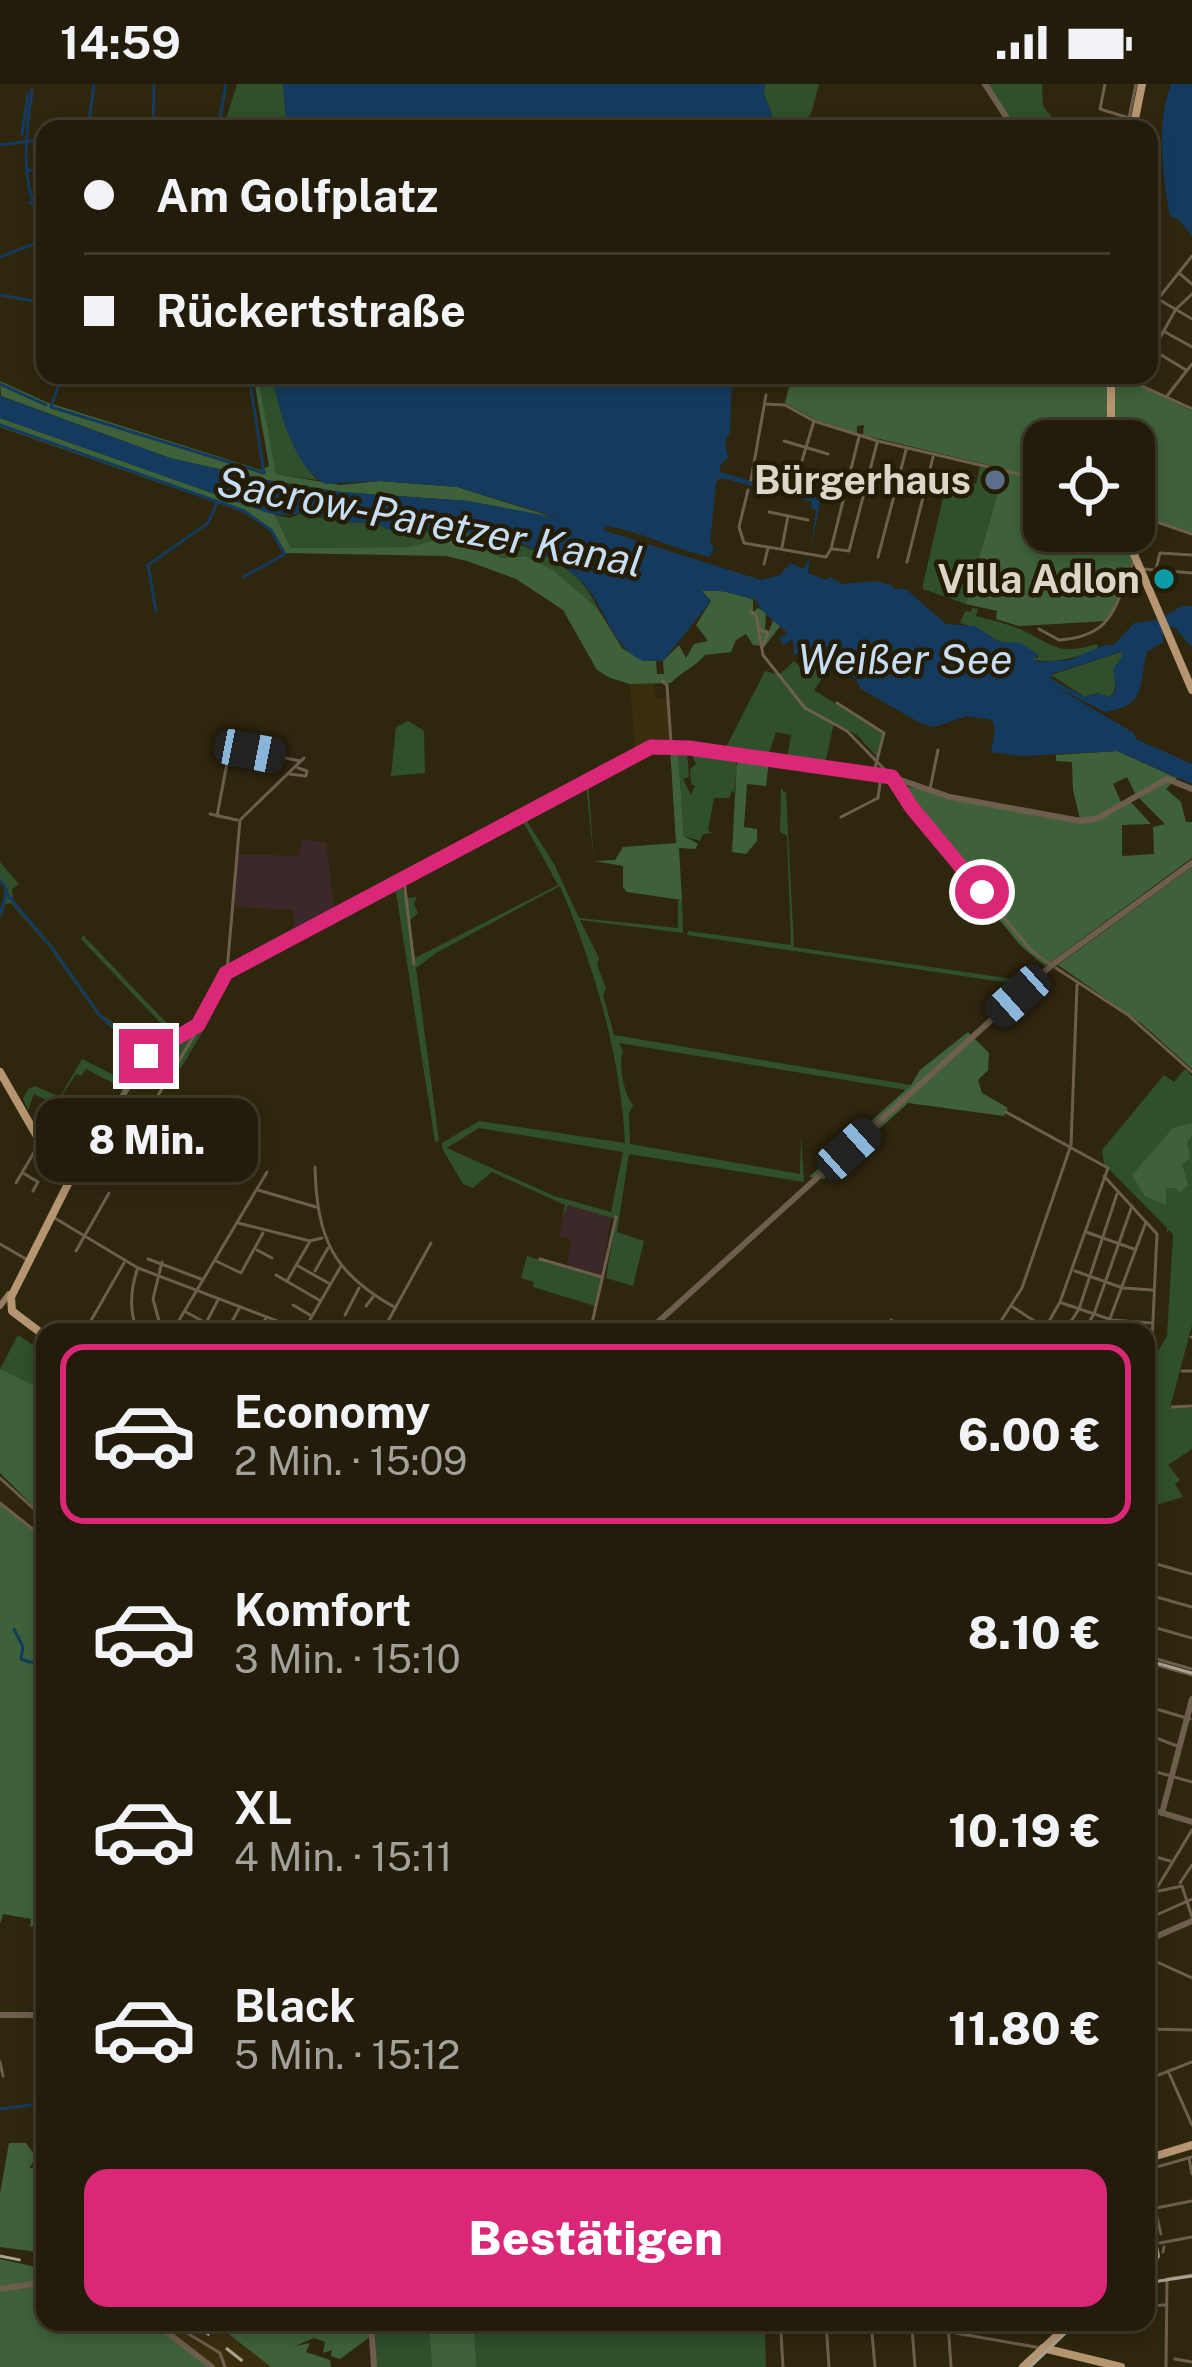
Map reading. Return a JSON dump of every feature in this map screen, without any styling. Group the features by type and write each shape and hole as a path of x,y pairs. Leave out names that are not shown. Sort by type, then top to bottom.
{"main road":[{"path":"1135,120 1138,85"},
{"path":"1111,420 1112,384"},
{"path":"1134,552 1192,690"},
{"path":"0,1072 40,1141 76,1168 3,1307 36,1330"},
{"path":"1155,2158 1190,2152"},
{"path":"1023,2367 1063,2331"},
{"path":"1045,2348 1104,2367"},
{"path":"1045,2348 1121,2367"}],"street":[{"path":"985,84 1008,120"},
{"path":"1105,84 1100,109 1130,118 1138,85"},
{"path":"1158,298 1192,256"},
{"path":"1179,273 1192,284"},
{"path":"1158,339 1192,294"},
{"path":"1158,300 1192,319"},
{"path":"1164,331 1192,346"},
{"path":"1158,353 1187,371"},
{"path":"1166,398 1192,364"},
{"path":"1141,384 1192,410"},
{"path":"751,480 766,400 878,441 1023,475"},
{"path":"797,477 814,421"},
{"path":"748,490 740,537 747,544 828,557 860,435"},
{"path":"784,441 828,454"},
{"path":"831,549 849,551 878,441"},
{"path":"888,556 879,555 906,448"},
{"path":"907,562 933,455"},
{"path":"778,471 816,482"},
{"path":"769,512 808,520"},
{"path":"782,549 788,516"},
{"path":"1155,521 1192,534"},
{"path":"764,564 768,548"},
{"path":"1155,570 1160,553 1192,555"},
{"path":"1039,629 1059,640 1098,631 1110,621 1135,555"},
{"path":"1141,570 1192,573"},
{"path":"750,610 756,615 765,659 810,713 847,731 877,760 880,773"},
{"path":"662,681 668,686 671,746"},
{"path":"837,703 884,733 877,760 878,798 842,817"},
{"path":"226,973 640,751 671,746 880,773 929,791 1081,821 1098,818 1166,779 1192,789"},
{"path":"76,1168 146,1056 203,1020 226,973 240,820 302,759 230,747 217,815"},
{"path":"929,791 938,750"},
{"path":"288,774 308,774 294,767"},
{"path":"892,777 912,808 1031,950 1128,1015 1192,1072"},
{"path":"210,814 240,820"},
{"path":"657,1323 1052,965 1192,863"},
{"path":"404,878 414,964"},
{"path":"1000,1323 1022,1288 1071,1145 1078,984"},
{"path":"120,1100 149,1105 195,1034 191,1030"},
{"path":"1006,1112 1108,1168 1051,1323"},
{"path":"16,1183 40,1141"},
{"path":"315,1167 316,1208 328,1247 360,1286 396,1308"},
{"path":"22,1172 38,1182 33,1191"},
{"path":"178,1323 267,1172"},
{"path":"1060,1302 1112,1320 1152,1323 1157,1234 1104,1176"},
{"path":"256,1190 316,1208"},
{"path":"1069,1323 1118,1192"},
{"path":"76,1251 109,1193"},
{"path":"1088,1323 1132,1206"},
{"path":"51,1217 138,1268 282,1323"},
{"path":"592,1323 616,1217"},
{"path":"237,1222 310,1241 324,1237"},
{"path":"1110,1323 1146,1222"},
{"path":"214,1260 244,1275 264,1229"},
{"path":"1085,1232 1136,1249"},
{"path":"287,1281 310,1241"},
{"path":"387,1323 431,1243"},
{"path":"0,1244 27,1260"},
{"path":"313,1274 328,1247"},
{"path":"255,1249 272,1258"},
{"path":"148,1259 202,1280"},
{"path":"540,1259 604,1278"},
{"path":"89,1323 124,1261"},
{"path":"158,1323 153,1299 162,1263"},
{"path":"297,1265 330,1284"},
{"path":"308,1323 340,1266"},
{"path":"135,1323 132,1287 138,1268"},
{"path":"1072,1270 1123,1288 1154,1290"},
{"path":"178,1283 181,1271"},
{"path":"276,1275 321,1301"},
{"path":"344,1315 360,1286"},
{"path":"366,1306 374,1296"},
{"path":"184,1311 206,1323 218,1299"},
{"path":"293,1305 312,1316"},
{"path":"1011,1306 1035,1323"},
{"path":"230,1323 240,1307"},
{"path":"263,1323 267,1317"},
{"path":"154,1323 156,1319"},
{"path":"891,1320 896,1323"},
{"path":"1182,1371 1192,1371"},
{"path":"1172,1407 1192,1406"},
{"path":"0,1478 36,1511"},
{"path":"0,1503 36,1528"},
{"path":"1155,1562 1192,1574"},
{"path":"1155,1597 1192,1607"},
{"path":"1155,1628 1192,1638"},
{"path":"1155,1662 1192,1672"},
{"path":"1171,1776 1192,1699"},
{"path":"1155,1708 1190,1717"},
{"path":"1164,1813 1178,1747 1190,1717"},
{"path":"1155,1740 1178,1747"},
{"path":"1155,1772 1192,1782"},
{"path":"1155,1810 1192,1826 1156,1889 1162,1893 1179,1884 1192,1864"},
{"path":"1155,1857 1172,1862"},
{"path":"1155,1936 1192,1918 1190,1900 1179,1884"},
{"path":"1155,1916 1190,1900"},
{"path":"1155,1961 1192,1978"},
{"path":"0,2015 36,2015"},
{"path":"1155,2030 1192,2030"},
{"path":"0,2062 3,2076"},
{"path":"1155,2076 1192,2062"},
{"path":"1168,2071 1192,2125"},
{"path":"1155,2167 1190,2152 1192,2174"},
{"path":"1155,2209 1192,2200"},
{"path":"1157,2244 1192,2237"},
{"path":"1165,2367 1167,2278 1192,2275"},
{"path":"0,2289 36,2283"},
{"path":"1155,2306 1167,2305"},
{"path":"166,2331 212,2367"},
{"path":"184,2331 220,2353 225,2367"},
{"path":"372,2331 374,2367"},
{"path":"827,2331 829,2367"},
{"path":"872,2331 875,2367"},
{"path":"912,2331 915,2367"},
{"path":"938,2331 1045,2348"},
{"path":"781,2333 783,2367"},
{"path":"948,2333 951,2367"},
{"path":"1175,2359 1192,2362"}],"shaded area":[{"path":"630,684 654,684 655,698 667,698 670,742 635,750"},
{"path":"301,839 326,843 335,913 293,935 294,910 234,907 238,854 299,856"},
{"path":"567,1205 614,1218 602,1275 567,1265 572,1240 559,1236"},
{"path":"162,2331 225,2331 271,2367 208,2367"}],"green space":[{"path":"237,84 283,84 286,120 226,120"},
{"path":"765,84 819,84 811,114 805,120 770,120"},
{"path":"987,84 1042,84 1043,106 1054,120 1011,120"},
{"path":"0,381 46,402 261,470 269,466 255,386 259,384 276,474 340,485 380,481 457,487 559,519 468,501 341,492 170,458 1,396"},
{"path":"257,384 275,384 288,430 317,480 276,474"},
{"path":"790,384 1109,384 1109,420 1023,420 1023,552 1129,552 1133,561 1125,574 1111,572 1104,582 1119,594 1108,621 1019,626 996,619 997,611 966,604 1005,469 863,435 864,425 857,426 857,433 816,420 785,403"},
{"path":"1115,384 1136,384 1192,411 1192,535 1155,522 1155,420 1114,420"},
{"path":"0,418 275,515 291,548 408,547 456,535 501,558 525,556 553,570 598,609 622,648 643,661 656,661 657,674 664,674 663,661 679,645 686,658 694,644 708,641 696,625 711,601 702,591 753,600 753,612 758,608 766,612 765,629 769,631 774,618 781,625 765,646 753,645 746,634 736,640 731,652 705,655 671,683 630,684 597,670 563,610 516,579 446,556 283,553 270,530 243,512 0,427"},
{"path":"980,467 991,469 987,486 1001,490 966,604 923,589 923,584 948,477 976,484"},
{"path":"302,513 380,521 411,533 448,530 513,543 573,574 598,609 552,570 525,556 501,558 456,535 409,547 291,548 275,515 290,518"},
{"path":"972,608 978,609 976,616 1056,647 1097,644 1098,650 1051,661 1023,657 1038,655 960,623"},
{"path":"1121,652 1124,655 1110,697 1097,693 1085,697 1051,675"},
{"path":"794,661 807,674 813,667 824,676 814,690 884,734 877,757 857,735 834,723 825,764 787,759 791,735 776,732 768,757 724,751 765,671 779,675"},
{"path":"408,721 424,731 425,773 391,776 396,727"},
{"path":"670,748 687,752 678,752 684,836 698,844 695,849 679,848 682,900 627,892 623,866 594,861 615,860 623,847 676,843"},
{"path":"690,750 733,756 737,767 734,794 732,790 729,798 714,798 708,830 712,833 703,834 700,841 684,836 678,751 687,752 689,777 683,779 691,795 695,786 690,769 696,764"},
{"path":"1117,751 1177,778 1166,789 1181,802 1186,822 1192,822 1192,858 1045,966 1020,945 935,841 937,837 899,785 1080,819 1072,762 1056,761 1056,755","holes":["1127,777 1136,795 1165,824 1153,827 1154,854 1122,856 1122,825 1151,824 1129,800 1121,802 1113,784"]},
{"path":"734,758 769,760 766,786 747,784 744,827 757,829 757,841 746,854 732,852"},
{"path":"588,780 594,861 586,784 525,818 554,864 579,918 678,928 678,900 682,900 683,933 580,920 599,958 614,1035 911,1085 906,1090 619,1043 623,1079 633,1105 630,1144 800,1174 801,1136 804,1182 629,1154 617,1232 644,1241 633,1286 606,1278 616,1219 568,1205 562,1218 565,1205 492,1172 473,1188 463,1184 442,1148 442,1143 479,1121 625,1143 604,1012 560,886 416,968 439,1141 435,1142 395,886 402,886 406,898 417,897 418,913 409,921 415,958 558,885 525,825 516,821 501,829","holes":["479,1128 623,1152 611,1212 554,1196 447,1148"]},
{"path":"781,788 786,793 794,947 1020,980 1010,983 687,935 688,931 791,945 787,836 780,832"},
{"path":"0,862 19,884 12,889 13,900 52,945 100,1014 153,1048 170,1033 81,939 83,935 176,1033 200,1015 222,969 228,977 181,1068 145,1057 124,1089 86,1069 81,1076 76,1074 56,1105 34,1094 28,1110 23,1099 28,1089 35,1086 60,1097 82,1059 124,1080 143,1054 99,1017 11,903 5,904 0,922 5,889 0,882"},
{"path":"1192,867 1192,1069 1142,1024 1058,965"},
{"path":"968,1032 989,1053 988,1070 978,1080 982,1093 1008,1108 1004,1116 908,1103 824,1179 809,1177 911,1085 920,1070"},
{"path":"1185,1069 1192,1076 1192,1325 1170,1408 1192,1408 1192,1449 1168,1465 1180,1480 1175,1484 1183,1497 1155,1505 1155,1356 1167,1336 1173,1235 1104,1164 1102,1150 1164,1075 1174,1082"},
{"path":"1192,1123 1187,1142 1190,1158 1182,1164 1188,1185 1179,1193 1166,1188 1166,1205 1145,1196 1132,1175 1173,1128"},
{"path":"527,1256 602,1278 595,1306 533,1287 534,1282 521,1278"},
{"path":"18,1335 36,1347 36,1387 0,1369"},
{"path":"0,1369 36,1386 36,1509 0,1473"},
{"path":"0,1503 34,1529 36,1926 30,1927 31,1919 3,1914 0,1924"},
{"path":"9,2143 26,2143 36,2157 29,2169 36,2166 36,2252 0,2247 0,2194"},
{"path":"0,2259 36,2267 36,2331 162,2331 208,2367 0,2367"},
{"path":"225,2331 370,2331 370,2337 340,2359 331,2356 332,2350 323,2353 325,2342 314,2338 295,2346 310,2343 306,2352 330,2360 331,2367 271,2367"},
{"path":"375,2331 765,2331 766,2367 376,2367"},
{"path":"474,2331 476,2367 432,2367 430,2334"}],"water":[{"path":"283,84 765,84 772,115 770,120 286,120"},
{"path":"1171,84 1192,84 1192,236 1177,218 1170,217 1165,184 1162,134"},
{"path":"274,384 732,384 730,432 725,441 728,458 720,472 812,498 821,496 811,551 816,510 812,502 726,479 716,484 710,542 714,549 709,557 620,529 607,526 603,530 761,580 780,575 790,563 804,569 810,556 808,573 842,584 875,581 906,589 946,624 975,626 1000,642 1021,643 1039,655 1033,660 1038,662 1069,660 1114,645 1134,623 1192,606 1192,647 1174,627 1163,628 1163,642 1147,652 1139,692 1128,704 1105,712 1054,686 1134,733 1136,739 1192,764 1192,784 1117,751 1023,756 991,752 992,720 967,716 934,727 920,723 861,689 855,678 818,660 812,662 807,651 794,655 793,639 784,645 778,638 788,634 756,600 722,591 702,591 711,601 663,661 643,661 619,641 580,580 527,546 452,530 399,531 374,521 268,513 0,418 0,396 170,458 267,480 341,492 468,501 559,518 457,487 380,481 325,484 304,464 283,420","holes":["1121,652 1113,669 1116,689 1110,697 1098,693 1085,697 1053,680 1051,674"]}],"waterway":[{"path":"89,120 94,84"},
{"path":"153,120 154,84"},
{"path":"220,120 226,84"},
{"path":"31,102 32,89"},
{"path":"22,134 28,94"},
{"path":"30,103 27,169 36,210"},
{"path":"0,145 36,140"},
{"path":"29,170 36,172"},
{"path":"30,203 36,205"},
{"path":"0,257 36,243"},
{"path":"0,295 36,301"},
{"path":"0,384 46,405"},
{"name":"Sacrow-Paretzer Kanal","path":"59,384 51,407 264,473 250,384"},
{"name":"Sacrow-Paretzer Kanal","path":"0,425 244,511 271,530 285,554 243,577"},
{"name":"Sacrow-Paretzer Kanal","path":"156,611 148,565 208,523 217,503"},
{"path":"0,880 7,890 0,914"},
{"path":"6,893 102,1018 148,1047"},
{"path":"14,1629 23,1647 21,1659 29,1662"},
{"path":"31,1662 36,1664"},
{"path":"0,2109 36,2104"}],"tram line":[{"path":"1155,1663 1192,1673"},
{"path":"1155,2282 1192,2276"},
{"path":"1030,2367 1068,2331"}],"railway":[{"path":"0,2256 36,2263"},
{"path":"204,2331 250,2367"}],"place":[{"name":"Bürgerhaus","path":"995,480"},
{"name":"Villa Adlon","path":"1164,579"}],"route":[{"path":"146,1056 198,1025 226,973 655,746 892,777 982,892"}],"water label":[{"name":"Weißer See","path":"905,658"}]}
